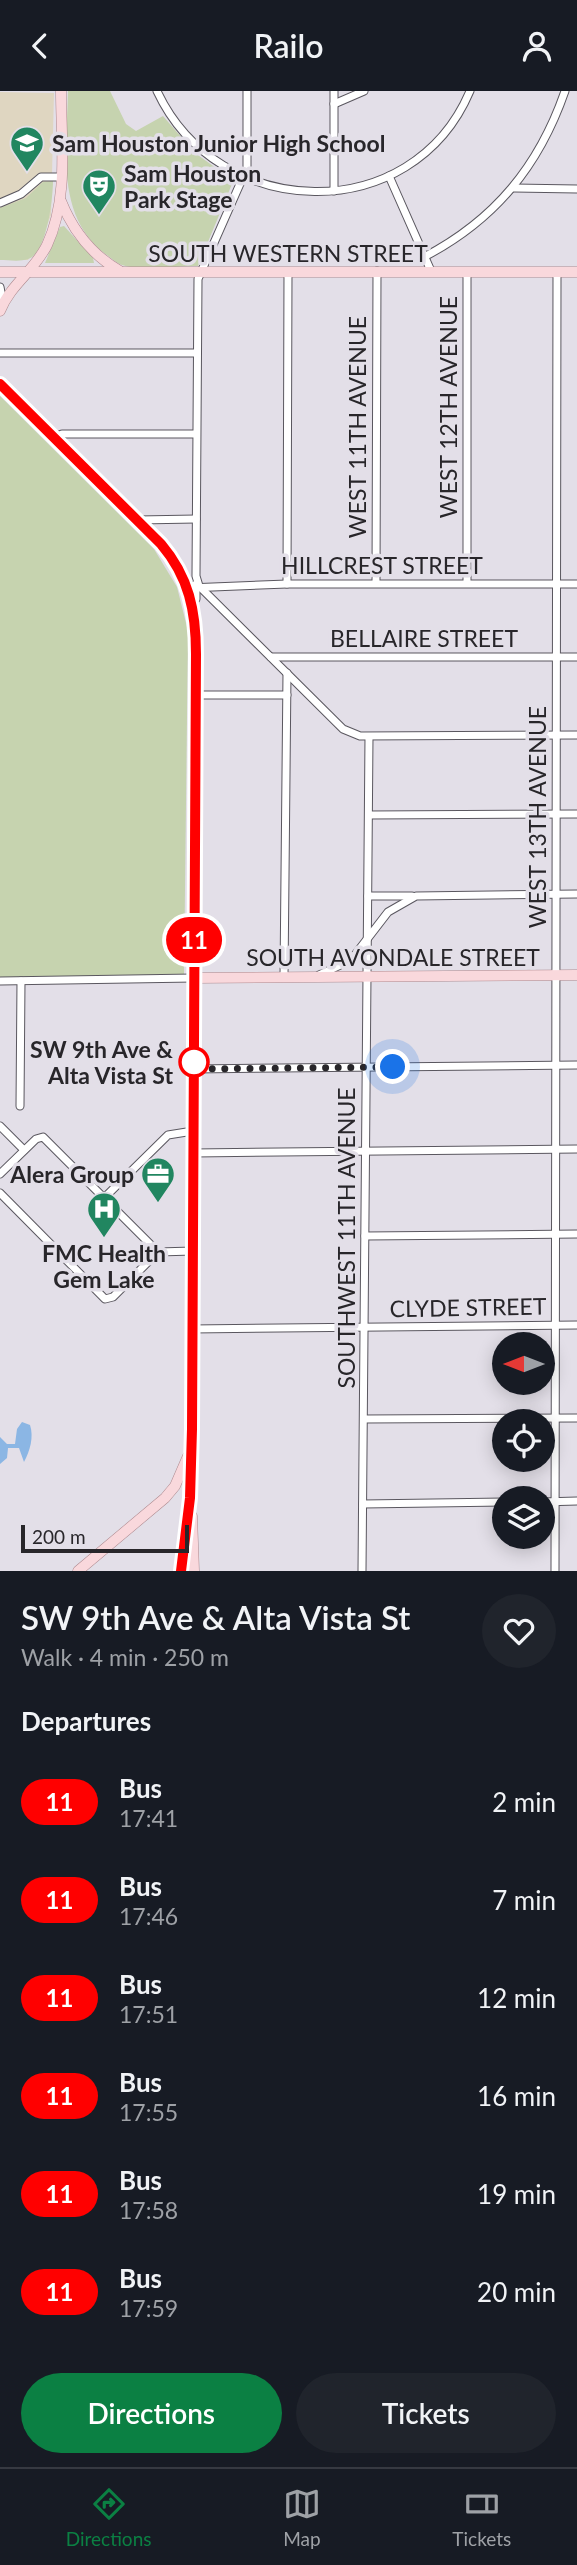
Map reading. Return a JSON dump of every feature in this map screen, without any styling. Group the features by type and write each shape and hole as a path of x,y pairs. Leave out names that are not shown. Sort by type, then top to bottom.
{"main road":[{"path":"1,307 47,245 61,201 61,91"},
{"path":"61,201 68,218 86,244 122,273"},
{"name":"SOUTH WESTERN STREET","path":"0,271 577,272"},
{"path":"0,384 138,520 195,586 191,1446 190,1498 181,1571"},
{"name":"SOUTH AVONDALE STREET","path":"194,978 577,975"},
{"path":"78,1571 165,1498 181,1475 191,1446"},
{"path":"190,1498 196,1571"}],"street":[{"path":"157,91 187,139 207,157 242,177 290,191 334,191 389,176 409,165 438,140 455,118 470,91"},
{"path":"247,91 247,168 198,279 195,586 343,729 369,737 577,735"},
{"path":"334,91 334,191"},
{"path":"334,104 364,91"},
{"path":"424,257 474,227 514,187 544,142 565,91"},
{"path":"389,176 431,271"},
{"path":"0,203 21,194 41,177 61,177"},
{"path":"514,187 577,189"},
{"name":"WEST 11TH AVENUE","path":"376,583 377,271"},
{"path":"287,584 288,272"},
{"name":"WEST 12TH AVENUE","path":"467,272 467,583"},
{"name":"WEST 13TH AVENUE","path":"555,1571 557,272"},
{"path":"0,287 1,307"},
{"path":"0,353 197,353"},
{"path":"54,437 62,434 197,434"},
{"path":"138,520 196,519"},
{"path":"178,566 190,572 196,564"},
{"name":"HILLCREST STREET","path":"195,586 577,584"},
{"path":"195,602 201,596 212,600"},
{"name":"BELLAIRE STREET","path":"271,657 577,657"},
{"path":"284,976 287,673"},
{"path":"196,695 287,695"},
{"name":"SOUTHWEST 11TH AVENUE","path":"362,1571 369,737"},
{"path":"369,815 577,814"},
{"path":"368,896 577,894"},
{"path":"317,976 351,960 388,912 416,896"},
{"name":"SOUTH AVONDALE STREET","path":"0,981 194,978"},
{"path":"20,1106 21,981"},
{"path":"194,1069 577,1065"},
{"path":"0,1126 24,1150"},
{"path":"104,1198 168,1135 194,1131"},
{"path":"0,1174 38,1138 46,1139 158,1252"},
{"path":"194,1153 577,1149"},
{"path":"0,1159 7,1167"},
{"path":"0,1193 105,1299 113,1297 158,1252 193,1251"},
{"path":"365,1235 577,1234"},
{"name":"CLYDE STREET","path":"192,1329 577,1325"},
{"path":"363,1419 577,1418"},
{"path":"556,1501 577,1501"},
{"path":"363,1504 492,1502"}],"shaded area":[{"name":"Sam Houston Junior High School","path":"0,92 54,93 51,215 39,246 28,260 0,260"}],"green space":[{"path":"68,91 110,91 126,124 136,131 163,116 195,153 230,178 232,184 198,266 129,267 104,253 88,237 78,219 67,178"},
{"path":"53,181 48,224 35,255 18,261 0,260 0,208 26,198 43,182"},
{"path":"64,226 93,258 94,263 45,263 60,227"},
{"path":"0,396 154,549 177,587 188,631 184,975 0,978"}],"water":[{"path":"22,1422 30,1425 32,1434 30,1449 24,1462 19,1448 8,1448 7,1458 0,1464 0,1437 7,1444 15,1444 17,1429"}],"bus line":[{"name":"11","path":"0,384 147,528 171,555 194,606 196,654 192,1429 190,1498 181,1571"}],"place":[{"name":"Sam Houston Junior High School","path":"27,173"},
{"name":"Sam Houston Park Stage","path":"99,216"},
{"name":"SW 9th Ave & Alta Vista St","path":"194,1062"},
{"name":"Alera Group","path":"158,1204"},
{"name":"FMC Health Gem Lake","path":"104,1239"}],"route":[{"path":"194,1062 194,1069 393,1067"}]}
